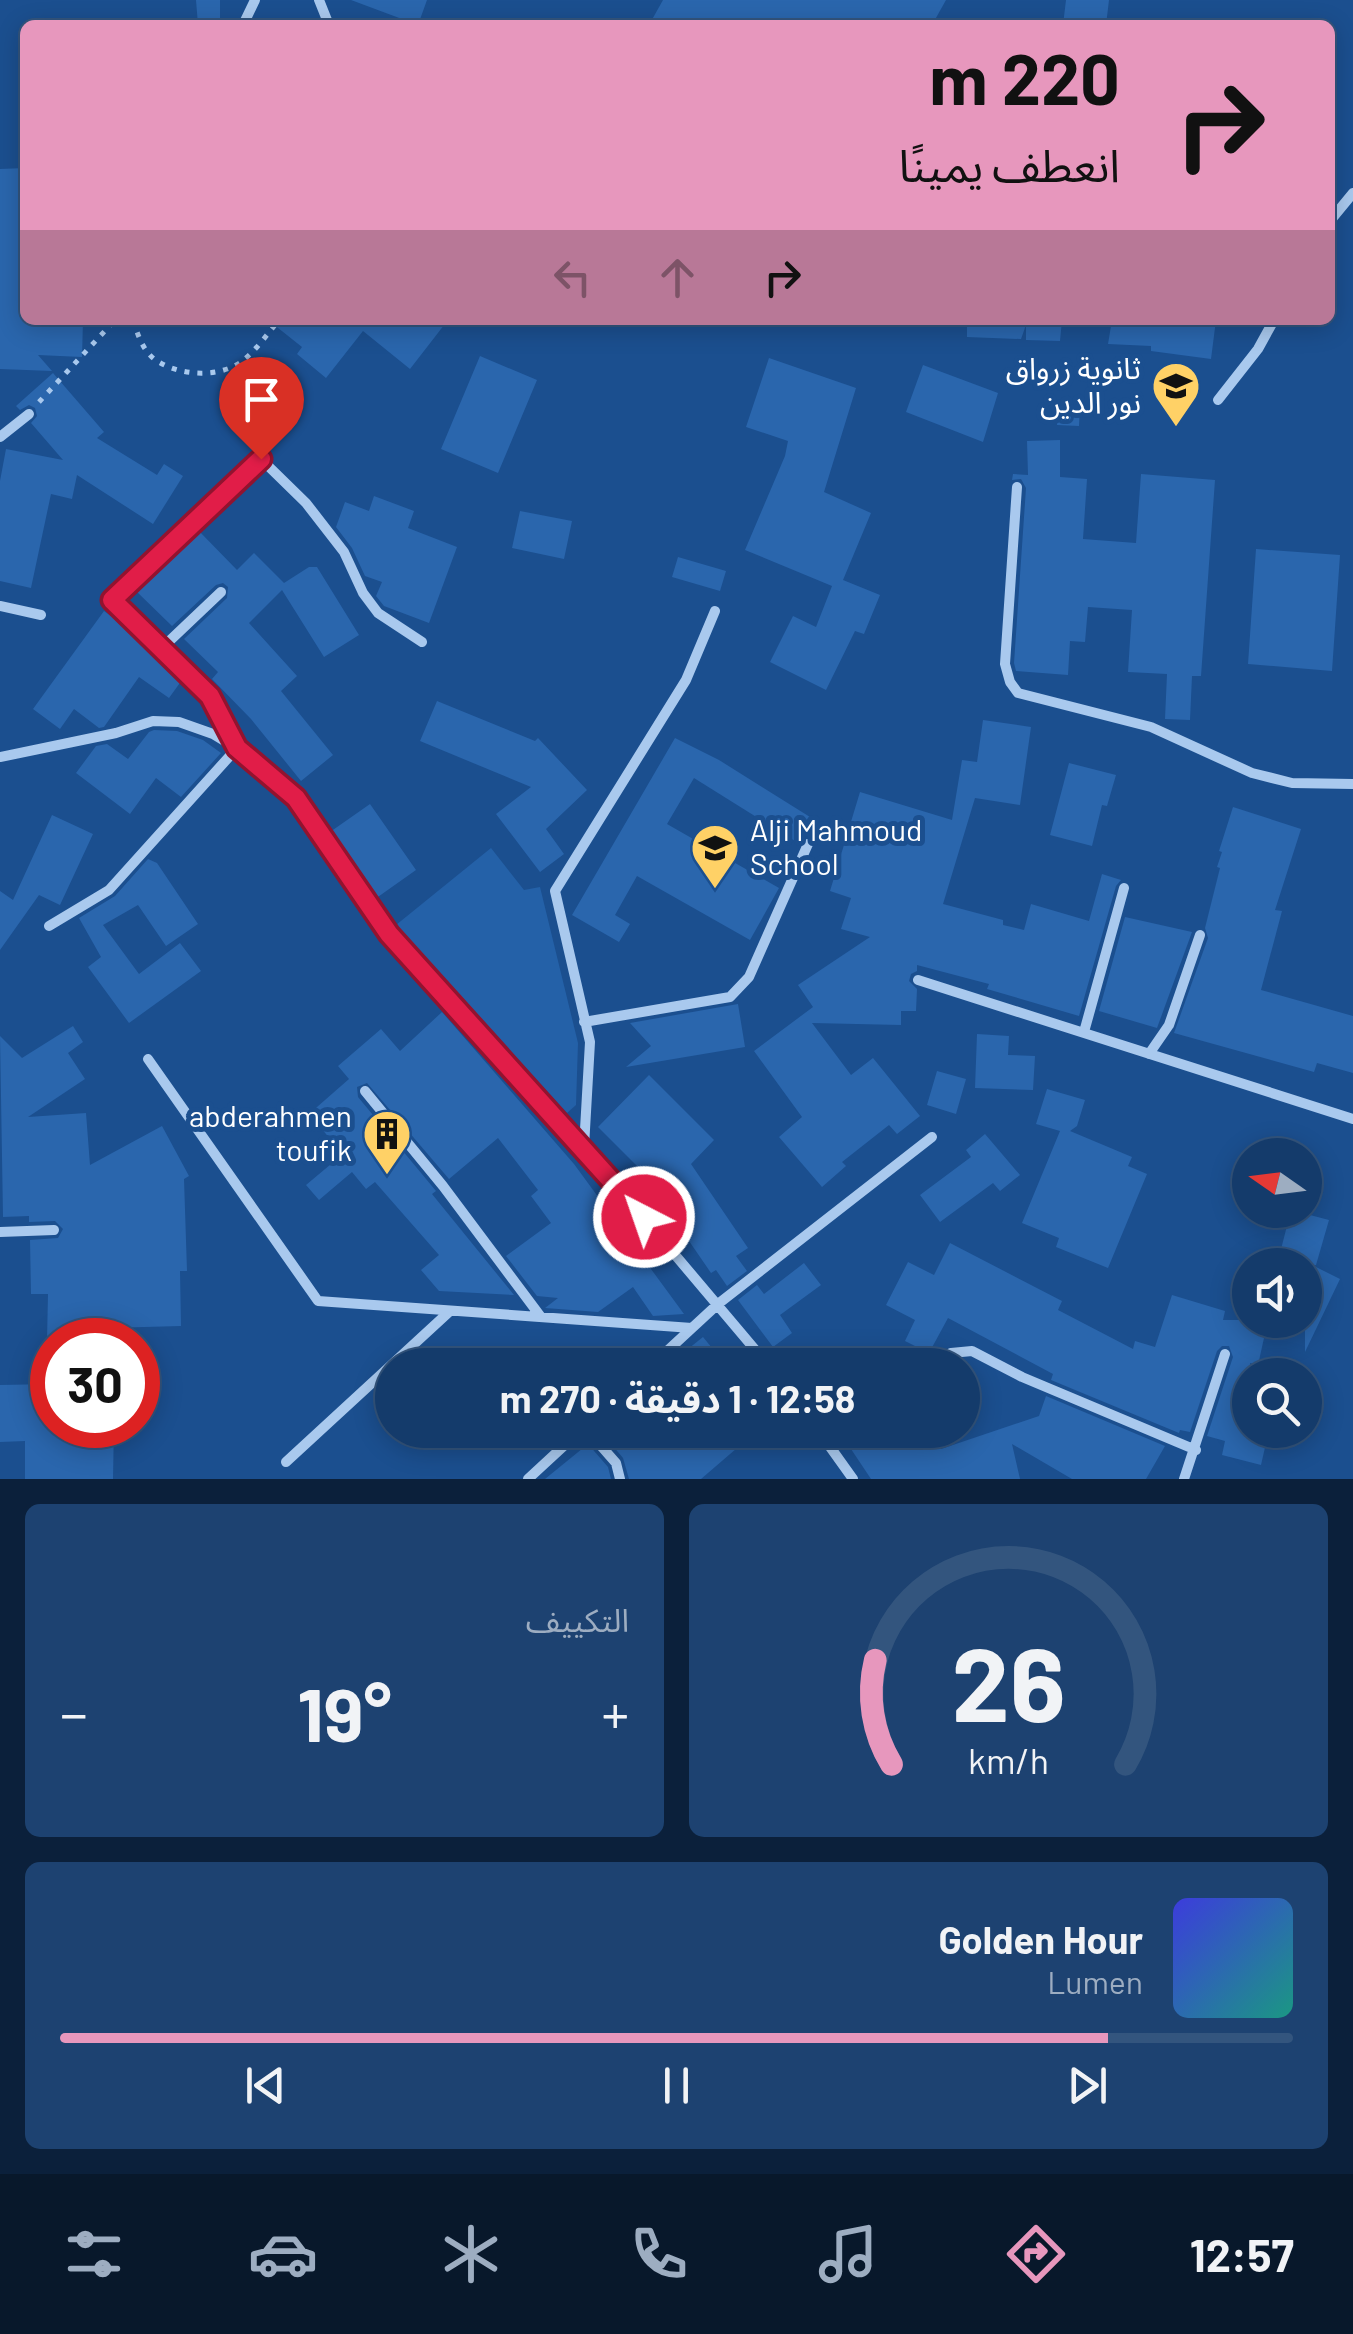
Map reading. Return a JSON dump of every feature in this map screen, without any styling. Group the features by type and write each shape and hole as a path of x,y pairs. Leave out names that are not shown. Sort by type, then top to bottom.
{"street":[{"path":"1335,215 1353,193"},
{"path":"1218,400 1258,350 1271,325"},
{"path":"0,437 29,414"},
{"path":"237,748 210,696 112,600 261,459 306,502 344,552 378,613 422,642"},
{"path":"1016,487 1006,664 1010,682 1018,693 1150,727 1252,772 1292,783 1353,784"},
{"path":"162,648 221,592"},
{"path":"0,606 40,615"},
{"path":"584,1147 590,1042 555,891 686,680 715,611"},
{"path":"0,757 116,733 152,721 179,722 237,748 296,798 389,934 584,1147 754,1348"},
{"path":"49,926 108,890 237,748"},
{"path":"584,1022 730,997 749,976 808,844"},
{"path":"1084,1032 1124,888"},
{"path":"1149,1054 1170,1025 1200,935"},
{"path":"918,980 1353,1119"},
{"path":"148,1059 318,1302 692,1328"},
{"path":"364,1092 443,1186 541,1317"},
{"path":"670,1348 718,1304 932,1137"},
{"path":"0,1232 54,1230"},
{"path":"286,1462 450,1311"},
{"path":"1184,1479 1225,1354"},
{"path":"980,1355 1022,1377 1196,1450"},
{"path":"528,1479 563,1448"},
{"path":"601,1448 616,1464 620,1479"},
{"path":"832,1448 853,1479"}],"path":[{"path":"29,414 110,325"},
{"path":"135,325 140,342 156,360 187,372 213,373 241,362 274,325"}],"shaded area":[{"path":"491,848 524,890 540,887 578,1043 576,1105 567,1113 396,925"}],"building":[{"path":"196,0 220,0 220,20 198,20"},
{"path":"351,0 427,0 420,20 405,20"},
{"path":"663,0 946,0 935,20 652,20"},
{"path":"1066,0 1109,0 1107,20 1064,20"},
{"path":"20,168 20,325 83,325 82,357 38,355 52,371 0,369 0,169"},
{"path":"274,325 444,325 410,369 363,331 326,378 297,354 302,347"},
{"path":"967,325 1026,325 1021,339 967,337"},
{"path":"1026,325 1062,325 1060,341 1026,340"},
{"path":"1111,325 1215,325 1211,359 1151,351 1151,346 1108,344"},
{"path":"480,356 537,380 498,473 441,449"},
{"path":"769,358 856,388 824,492 871,513 843,580 880,595 864,634 855,631 826,690 770,662 793,616 816,627 832,586 745,550 788,441 746,427"},
{"path":"923,365 998,393 983,442 906,412"},
{"path":"53,373 104,432 97,438 157,475 164,464 183,476 153,524 77,475 72,499 51,494 31,588 0,581 0,481 6,449 63,460 31,423 37,416 35,408 29,405 20,410 16,406"},
{"path":"1058,405 1080,406 1079,426 1057,425"},
{"path":"1060,440 1060,477 1087,479 1083,539 1136,543 1141,474 1215,480 1201,676 1192,676 1190,720 1165,719 1167,674 1128,672 1132,610 1088,607 1085,642 1070,641 1068,675 1016,671 1026,488 1021,479 1012,480 1013,474 1028,475 1027,441"},
{"path":"374,496 414,511 408,528 457,547 429,623 384,606 376,596 382,582 365,576 352,548 336,527 345,502 369,511"},
{"path":"520,511 572,521 564,559 512,548"},
{"path":"198,530 237,570 254,553 284,583 309,567 317,567 359,635 324,657 282,590 249,623 297,676 281,691 333,755 301,781 251,719 212,679 218,672 184,639 227,598 228,587 223,583 216,585 172,626 135,590"},
{"path":"1256,549 1340,555 1332,671 1248,664"},
{"path":"678,557 726,571 720,591 672,577"},
{"path":"104,611 128,628 182,680 169,698 139,677 104,727 99,728 74,709 60,729 33,709"},
{"path":"437,701 535,741 538,738 587,790 546,829 564,854 540,872 496,814 531,787 420,741"},
{"path":"983,720 1031,727 1020,805 975,798 943,904 1003,920 1003,925 1024,930 1031,904 1089,921 1102,874 1121,880 1116,886 1079,1016 987,989 989,984 917,965 909,981 917,989 916,1011 901,1011 901,1025 812,1023 851,1075 873,1058 920,1116 897,1134 889,1125 842,1162 846,1166 822,1187 779,1137 802,1117 754,1051 813,1007 798,985 870,937 841,929 851,898 830,891 860,792 952,820 962,760 977,762"},
{"path":"154,730 177,731 203,740 221,753 181,797 156,778 130,814 76,773 96,746 107,744 128,759"},
{"path":"675,738 719,760 810,817 795,841 694,778 667,824 779,888 750,940 637,876 615,915 630,924 619,942 572,915"},
{"path":"1069,763 1116,775 1107,806 1102,805 1092,846 1050,835"},
{"path":"370,804 416,870 375,899 330,832"},
{"path":"1233,807 1301,829 1275,910 1282,911 1261,990 1353,1016 1353,1073 1317,1063 1314,1072 1174,1033 1208,938 1205,928 1220,868 1219,851"},
{"path":"52,815 93,834 60,905 39,895 0,950 0,891 13,900"},
{"path":"148,859 157,863 198,924 166,946 138,905 103,925 139,974 180,943 201,971 129,1023 88,967 101,957 79,918 115,896"},
{"path":"1125,917 1192,932 1157,1028 1099,1011"},
{"path":"738,1004 745,1047 626,1067 651,1046 630,1023"},
{"path":"442,1012 574,1164 684,1314 653,1316 633,1287 598,1312 545,1308 558,1298 537,1296 506,1256 551,1223 531,1196 538,1190 498,1138 449,1179 367,1083 357,1087 358,1097 436,1191 432,1194 514,1295 439,1291 421,1270 439,1255 375,1182 366,1189 352,1172 319,1200 306,1185 343,1154 309,1114 349,1079 338,1066 381,1029 400,1051"},
{"path":"73,1026 83,1042 68,1053 85,1079 28,1117 86,1113 90,1165 162,1126 189,1176 184,1179 187,1271 180,1271 181,1326 160,1327 160,1318 47,1318 48,1294 31,1294 30,1240 58,1238 63,1229 55,1221 3,1217 0,1036 22,1058"},
{"path":"977,1034 1009,1036 1008,1055 1035,1056 1033,1090 975,1088"},
{"path":"937,1071 966,1079 956,1114 927,1105"},
{"path":"649,1075 714,1140 691,1164 748,1248 736,1256 747,1271 727,1286 716,1270 711,1273 665,1206 672,1201 598,1127"},
{"path":"1047,1089 1085,1100 1077,1126 1070,1131 1132,1157 1128,1166 1147,1174 1108,1268 1056,1247 1059,1238 1022,1223 1060,1131 1036,1124"},
{"path":"985,1134 1020,1175 1000,1191 993,1183 940,1222 920,1195 971,1157 966,1150"},
{"path":"1322,1218 1329,1220 1321,1248 1281,1248 1286,1228 1322,1228"},
{"path":"950,1243 1062,1301 1058,1310 1133,1349 1135,1341 1155,1347 1172,1295 1225,1311 1223,1320 1232,1320 1232,1338 1264,1338 1260,1358 1233,1358 1229,1346 1222,1346 1190,1432 1179,1433 1051,1380 1053,1374 948,1318 932,1348 919,1348 905,1341 915,1320 886,1305 908,1262 934,1275"},
{"path":"804,1263 821,1285 780,1315 792,1333 773,1347 738,1300 757,1285 764,1294"},
{"path":"1322,1270 1340,1279 1322,1317"},
{"path":"703,1337 712,1348 689,1348"},
{"path":"1232,1360 1232,1448 1265,1448 1261,1465 1222,1455 1225,1441 1207,1436"},
{"path":"30,1384 30,1448 114,1448 113,1479 25,1479 25,1441 0,1442 0,1385"},
{"path":"1046,1396 1165,1446 1146,1479 1072,1479 1012,1444 1020,1479 871,1479 850,1448 980,1448 980,1436 1039,1416"},
{"path":"583,1448 591,1448 608,1467 611,1479 545,1479"},
{"path":"615,1448 737,1448 701,1479 629,1479 623,1458"}],"place":[{"name":"ثانوية زرواق نور الدين","path":"1176,428"},
{"name":"Alji Mahmoud School","path":"715,890"},
{"name":"abderahmen toufik","path":"387,1176"}],"route":[{"path":"261,459 112,600 210,696 237,748 296,798 389,934 644,1217"}]}
